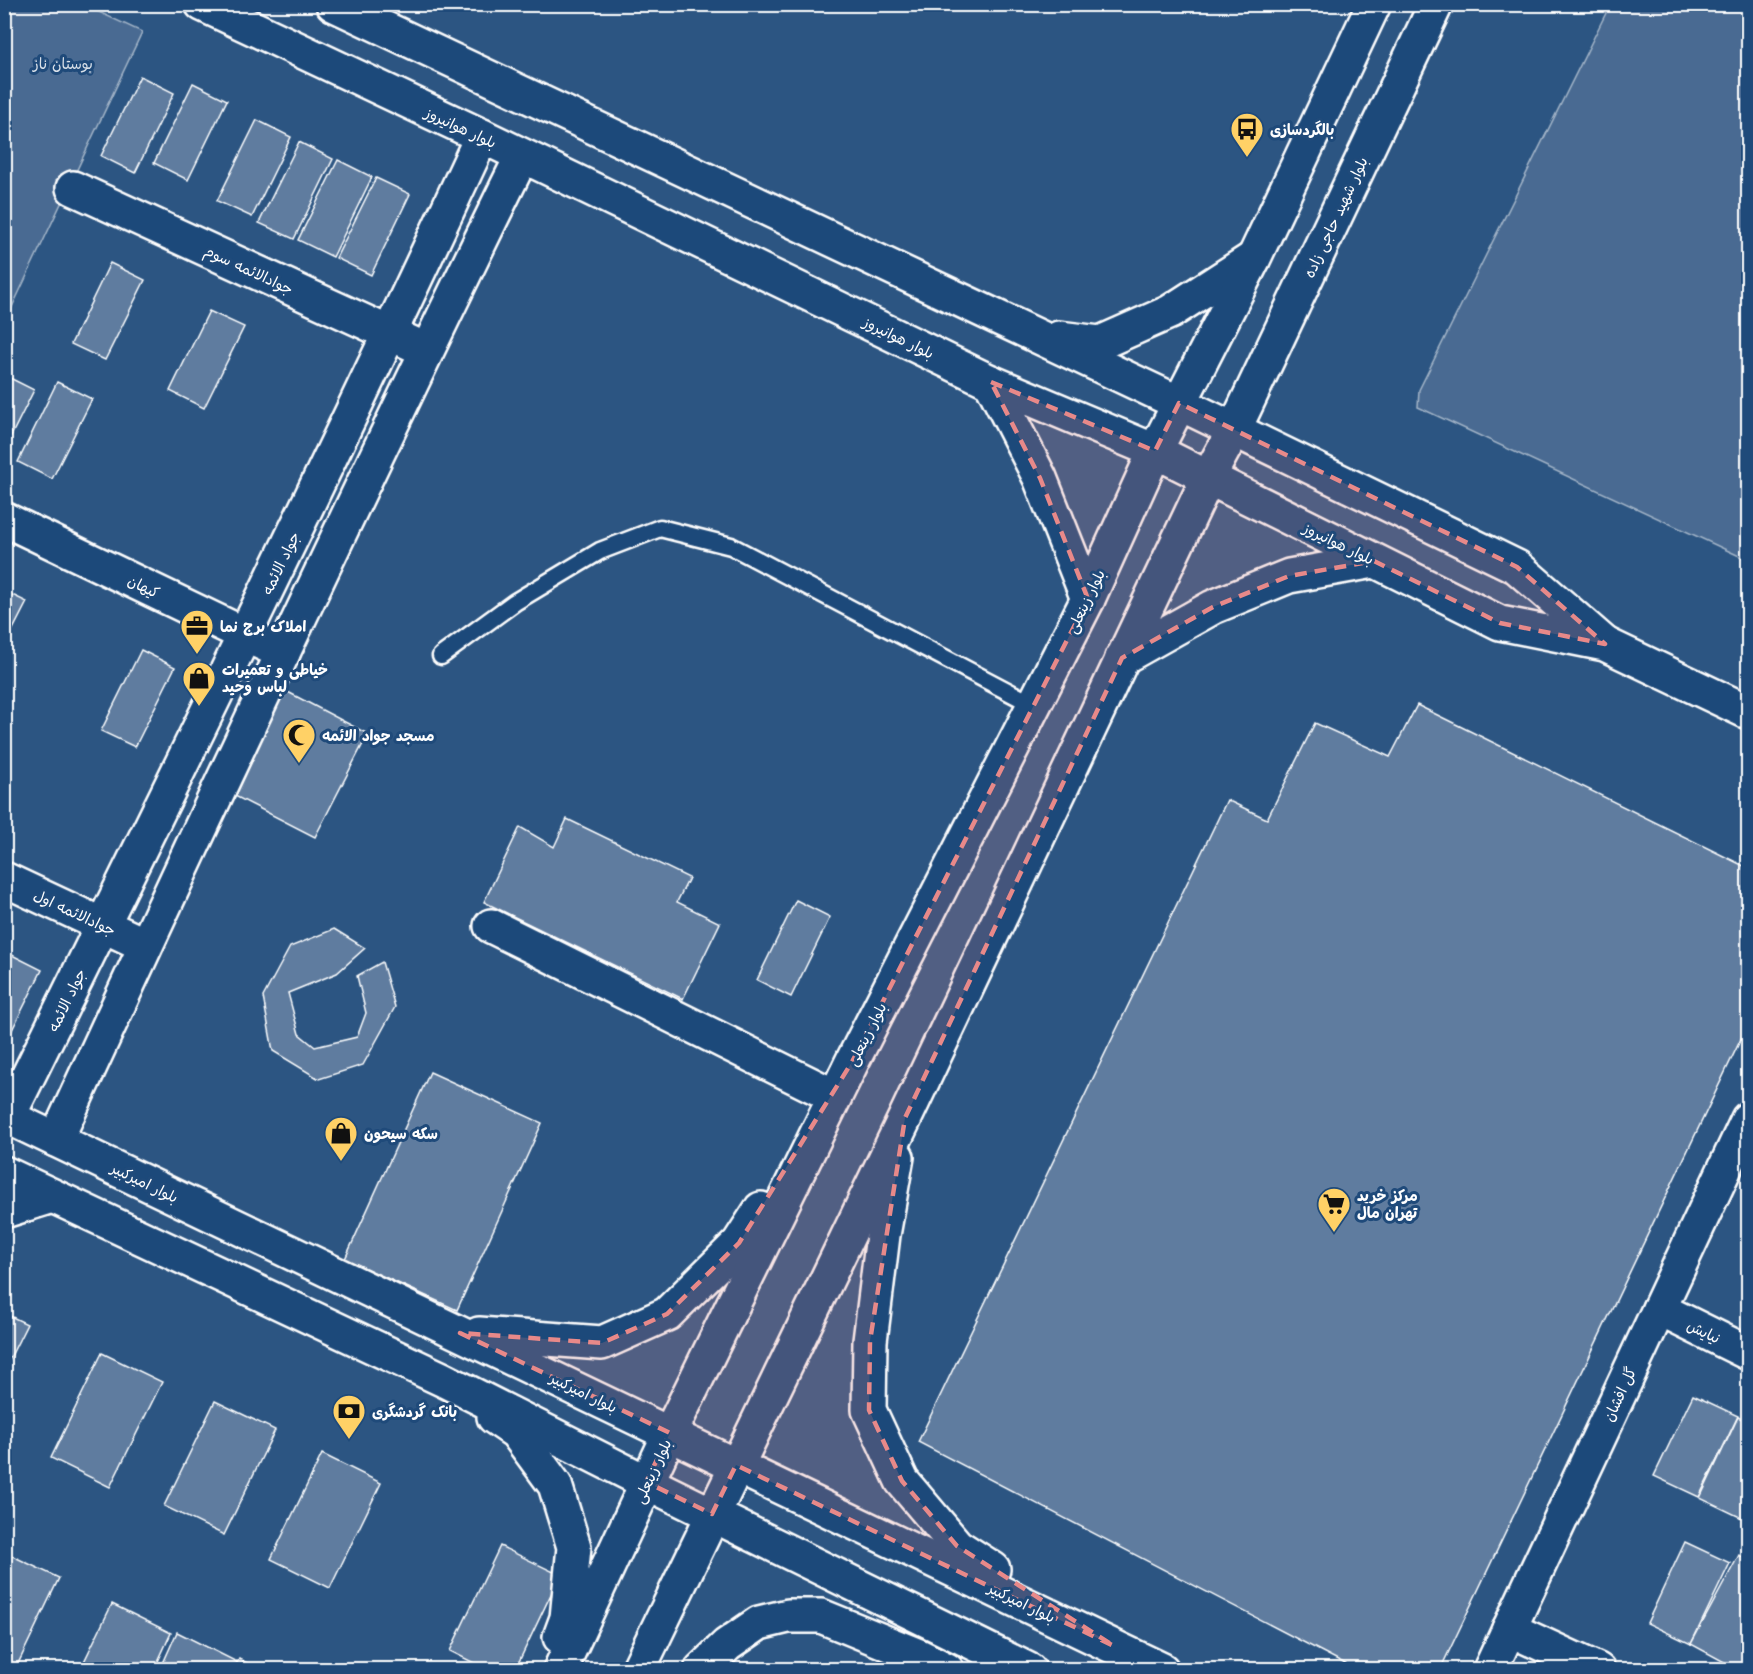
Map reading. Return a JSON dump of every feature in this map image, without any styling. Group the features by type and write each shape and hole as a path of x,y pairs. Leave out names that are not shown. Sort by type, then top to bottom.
{"main road":[{"name":"بلوار هوانیروز","path":"202,4 482,136 991,382 1155,451 1500,623 1605,644 1749,712"},
{"name":"بلوار هوانیروز","path":"333,4 1179,403 1517,567 1605,644"},
{"path":"1179,403 1254,258 1374,4"},
{"name":"بلوار شهید حاجی زاده","path":"1234,430 1436,4"},
{"name":"جواد الائمه","path":"6,1116 246,635 482,136"},
{"path":"56,1140 145,945 426,351 522,156"},
{"name":"جوادالائمه سوم","path":"73,188 426,351"},
{"path":"1030,334 1100,343 1170,312 1254,258"},
{"path":"991,382 1041,478 1088,599"},
{"name":"بلوار زینعلی","path":"560,1670 646,1482 852,1062 1088,599 1179,403"},
{"path":"638,1670 904,1118 1208,478 1234,430"},
{"name":"کیهان","path":"4,519 283,653"},
{"path":"1122,658 1214,607 1289,576 1374,561"},
{"name":"جوادالائمه اول","path":"4,879 145,945"},
{"path":"491,926 832,1095"},
{"path":"460,1333 602,1343 667,1314 739,1243 852,1062"},
{"name":"بلوار امیرکبیر","path":"6,1116 1162,1670"},
{"path":"904,1118 883,1235 870,1341 869,1410 902,1481 957,1546 1114,1646"},
{"name":"گل افشان","path":"1490,1670 1749,1119"},
{"path":"4,1173 442,1379 1029,1670"},
{"path":"4,1211 52,1196"},
{"name":"نیایش","path":"1659,1309 1749,1353"},
{"path":"442,1379 516,1432 555,1485 574,1547 567,1618 549,1670"},
{"path":"701,1670 728,1645 759,1623 788,1616 821,1616 919,1656 946,1670"},
{"path":"1509,1629 1598,1670"}],"lane":[{"path":"441,656 515,602 600,551 660,528 731,546 1032,705"}],"highlighted area":[{"path":"991,382 1155,451 1179,403 1517,567 1605,644 1500,623 1374,561 1289,576 1213,607 1122,658 905,1118 870,1341 869,1410 902,1481 957,1546 1114,1646 736,1465 712,1514 646,1482 670,1433 460,1333 602,1343 667,1314 739,1243 852,1062 1088,599 1040,478"}],"green space":[{"name":"بوستان ناز","path":"5,5 84,5 142,32 5,322"},
{"path":"1610,5 1748,5 1748,560 1418,407 1419,390"}],"building":[{"path":"140,76 174,93 135,173 101,156"},
{"path":"193,83 227,100 188,180 154,163"},
{"path":"257,120 291,137 252,217 217,201"},
{"path":"299,142 333,159 294,239 259,223"},
{"path":"338,160 372,177 333,257 298,240"},
{"path":"376,178 410,194 371,275 336,258"},
{"path":"110,263 145,280 105,360 71,344"},
{"path":"209,311 244,327 204,408 170,391"},
{"path":"4,375 34,390 4,450"},
{"path":"57,382 92,399 52,479 18,462"},
{"path":"4,591 27,602 4,647"},
{"path":"141,650 175,667 135,747 101,731"},
{"name":"مسجد جواد الائمه","path":"284,690 368,734 315,837 231,794"},
{"name":"مرکز خرید تهران مال","path":"1417,705 1748,868 1748,1024 1440,1670 1357,1670 918,1442 1227,800 1267,819 1315,723 1390,757"},
{"path":"567,819 689,878 677,902 720,923 683,999 484,902 520,827 554,847"},
{"path":"796,900 830,917 791,997 757,980"},
{"path":"334,929 365,948 337,973 288,993 299,1034 315,1047 357,1037 366,1013 357,976 382,962 395,1007 363,1065 319,1079 273,1051 263,997 290,947"},
{"path":"8,953 42,970 4,1046 4,960"},
{"path":"430,1072 542,1123 457,1310 345,1259"},
{"path":"1748,1290 1748,1307 1742,1304"},
{"path":"4,1313 27,1324 4,1370"},
{"path":"102,1353 162,1382 110,1487 51,1458"},
{"path":"1693,1395 1738,1416 1699,1497 1654,1476"},
{"path":"215,1401 275,1430 224,1535 164,1506"},
{"path":"1738,1417 1748,1422 1748,1510 1744,1519 1700,1498"},
{"path":"322,1454 381,1483 330,1588 271,1559"},
{"path":"1685,1542 1730,1563 1691,1644 1647,1623"},
{"path":"500,1546 560,1575 515,1670 488,1670 450,1651"},
{"path":"4,1552 59,1578 15,1670 4,1670"},
{"path":"1739,1555 1748,1561 1748,1670 1739,1670 1691,1644"},
{"path":"112,1604 171,1633 154,1670 80,1670"},
{"path":"177,1632 237,1662 233,1670 160,1670"},
{"path":"239,1659 261,1670 234,1670"},
{"path":"310,1664 322,1670 307,1670"}],"place":[{"name":"بالگردسازی","path":"1247,158"},
{"name":"املاک برج نما","path":"197,655"},
{"name":"خیاطی و تعمیرات لباس وحید","path":"199,707"},
{"name":"مسجد جواد الائمه","path":"299,764"},
{"name":"سکه سیحون","path":"341,1162"},
{"name":"مرکز خرید تهران مال","path":"1334,1233"},
{"name":"بانک گردشگری","path":"349,1440"}]}
